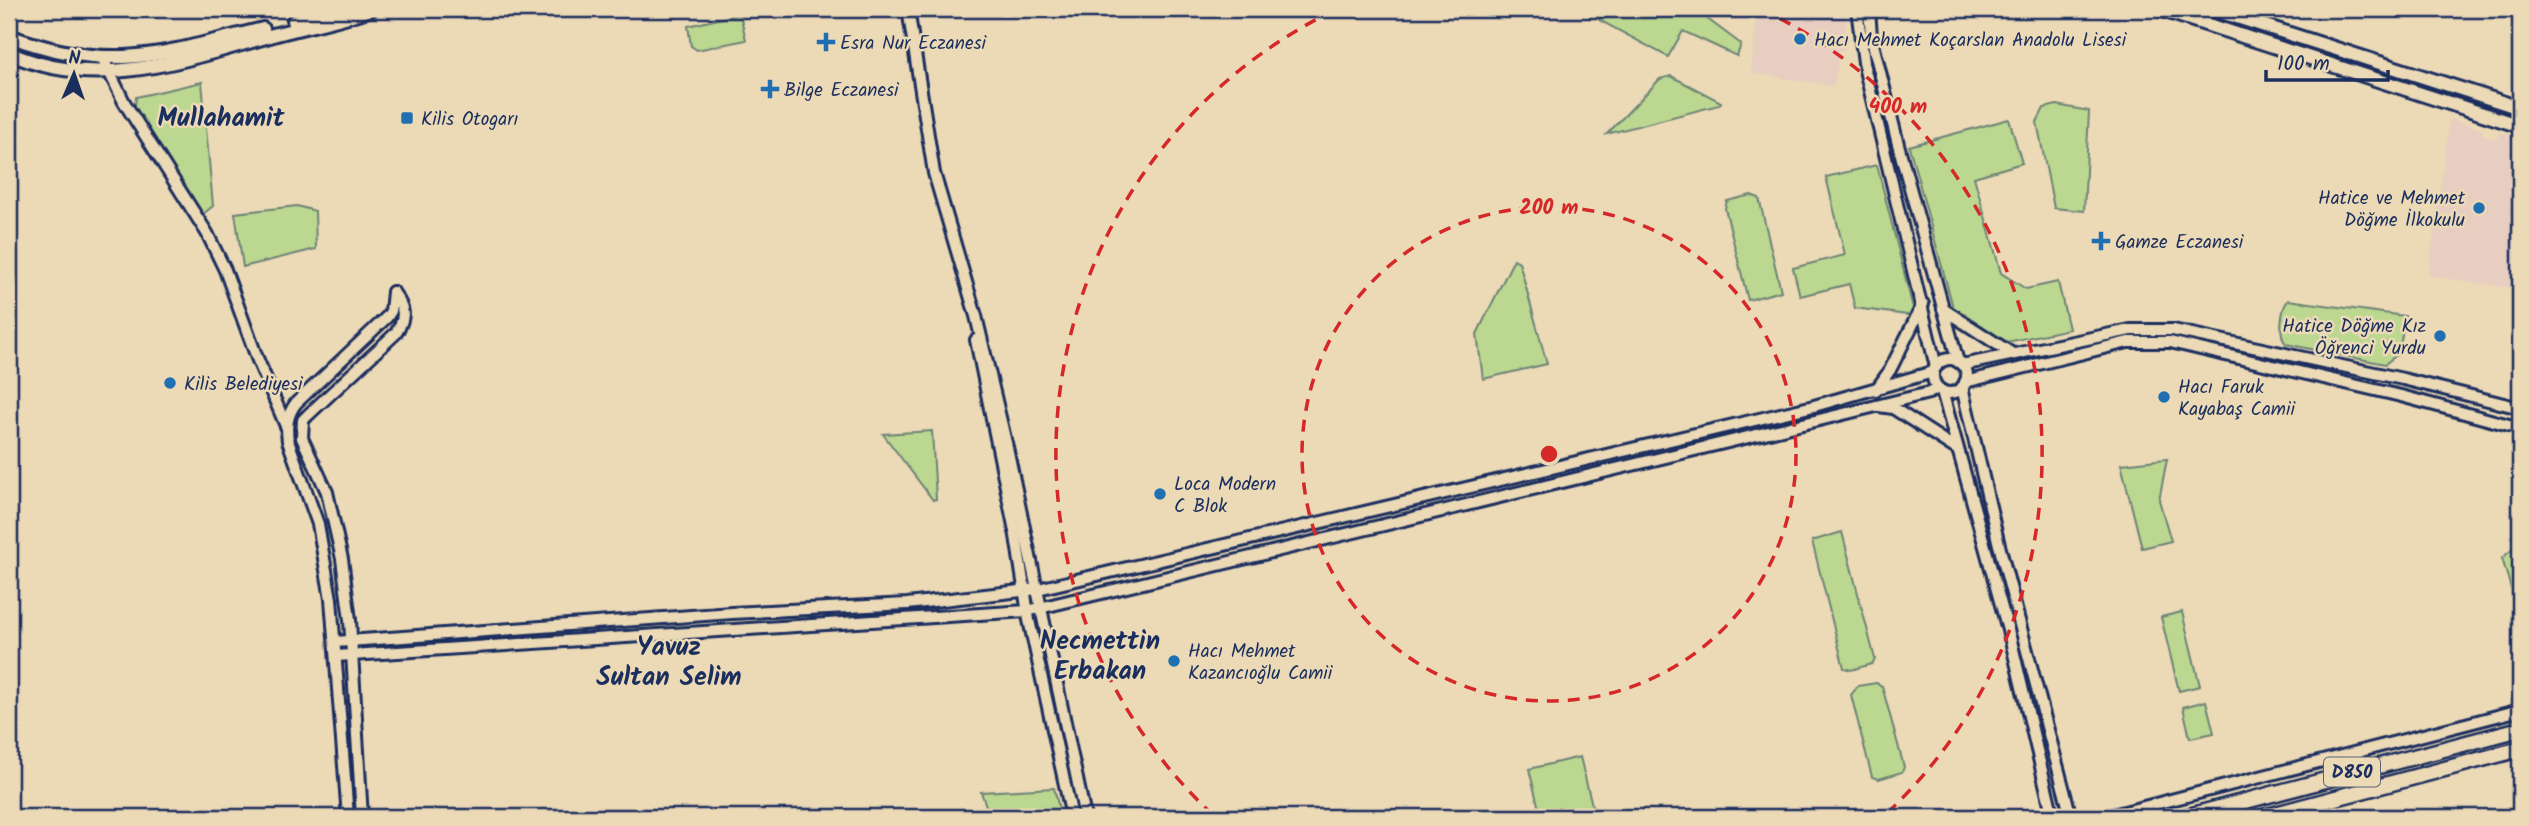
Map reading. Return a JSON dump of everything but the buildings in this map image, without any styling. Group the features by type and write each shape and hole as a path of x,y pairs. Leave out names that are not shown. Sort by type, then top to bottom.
{"highway":[{"name":"D850","path":"2185,817 2520,729"},
{"name":"D850","path":"2264,817 2520,749"}],"main road":[{"path":"9,36 50,52 103,59 159,54 289,23 334,9"},
{"path":"9,52 60,67 109,73 160,67 371,9"},
{"path":"2159,9 2520,125"},
{"path":"2212,9 2520,108"}],"street":[{"path":"908,9 934,173 976,316 1042,607 1084,817"},
{"path":"1857,9 1865,71 1923,304 1935,370 2011,641 2053,817"},
{"path":"1869,9 1871,36 1898,144 1943,309 1960,364 1966,372 1964,385 1999,545 2071,817"},
{"path":"103,59 225,270 286,427 288,441 318,524 335,642 348,817"},
{"path":"286,427 290,410 296,403 387,317 391,311 393,292 402,304 405,315 396,333 308,415 302,427 302,438 327,492 339,541 352,639 362,817"},
{"path":"1876,390 1890,370 1923,304"},
{"path":"1943,309 2011,353"},
{"path":"976,316 976,348 1016,536 1027,611 1072,817"},
{"path":"335,642 732,613 907,604 1038,589 1876,390 1935,370 1944,360 1960,364 2130,330 2189,332 2520,408"},
{"path":"336,656 1027,611 1940,389 1953,392 1964,385 2128,342 2171,342 2401,396 2520,428"},
{"path":"1873,406 1893,408 1958,450"},
{"path":"286,427 302,427"},
{"path":"2105,817 2520,710"}],"shaded area":[{"name":"Hacı Mehmet Koçarslan Anadolu Lisesi","path":"1757,9 1846,9 1846,51 1839,51 1834,86 1751,73"},
{"name":"Hatice ve Mehmet Döğme İlkokulu","path":"2450,119 2483,130 2482,135 2496,139 2501,132 2520,138 2520,289 2428,276"}],"green space":[{"path":"1606,9 1650,14 1651,9 1694,9 1741,44 1737,56 1683,31 1668,57 1599,20"},
{"path":"740,14 746,40 697,50 691,46 688,26"},
{"path":"1671,76 1721,102 1719,105 1607,134 1660,79"},
{"path":"202,82 213,206 203,214 135,107 136,97"},
{"path":"2057,105 2089,111 2084,211 2054,208 2037,122 2044,108"},
{"path":"2009,119 2022,163 1974,177 2001,273 2026,289 2058,282 2069,329 2007,342 1953,307 1909,146"},
{"path":"1877,165 1915,316 1855,308 1849,284 1800,296 1793,268 1845,255 1826,177"},
{"path":"1751,195 1759,198 1781,291 1748,300 1725,208 1727,201"},
{"path":"297,206 315,211 316,249 243,267 235,213"},
{"path":"1514,259 1519,262 1547,364 1483,379 1477,334"},
{"path":"2288,300 2405,316 2399,353 2385,364 2286,344 2281,322"},
{"path":"932,431 936,499 933,500 883,434"},
{"path":"2167,459 2159,500 2171,541 2142,548 2121,464"},
{"path":"1842,532 1875,659 1872,664 1851,670 1844,668 1812,541"},
{"path":"2514,548 2520,549 2520,619 2502,558"},
{"path":"2182,612 2200,686 2179,691 2161,617"},
{"path":"1876,683 1882,686 1904,767 1902,772 1879,779 1872,777 1851,695 1858,686"},
{"path":"2206,701 2214,733 2190,738 2183,707"},
{"path":"1580,757 1595,817 1541,817 1529,769"},
{"path":"1054,788 1061,817 990,817 981,792"}],"place":[{"name":"Hacı Mehmet Koçarslan Anadolu Lisesi","path":"1800,39"},
{"name":"Esra Nur Eczanesi","path":"826,42"},
{"name":"Bilge Eczanesi","path":"770,89"},
{"name":"Kilis Otogarı","path":"407,118"},
{"name":"Hatice ve Mehmet Döğme İlkokulu","path":"2479,208"},
{"name":"Gamze Eczanesi","path":"2101,241"},
{"name":"Hatice Döğme Kız Öğrenci Yurdu","path":"2440,336"},
{"name":"Kilis Belediyesi","path":"170,383"},
{"name":"Hacı Faruk Kayabaş Camii","path":"2164,397"},
{"name":"Loca Modern C Blok","path":"1160,494"},
{"name":"Hacı Mehmet Kazancıoğlu Camii","path":"1174,661"}],"district":[{"name":"Mullahamit","path":"221,117"},
{"name":"Necmettin Erbakan","path":"1100,655"},
{"name":"Yavuz Sultan Selim","path":"669,661"}]}
